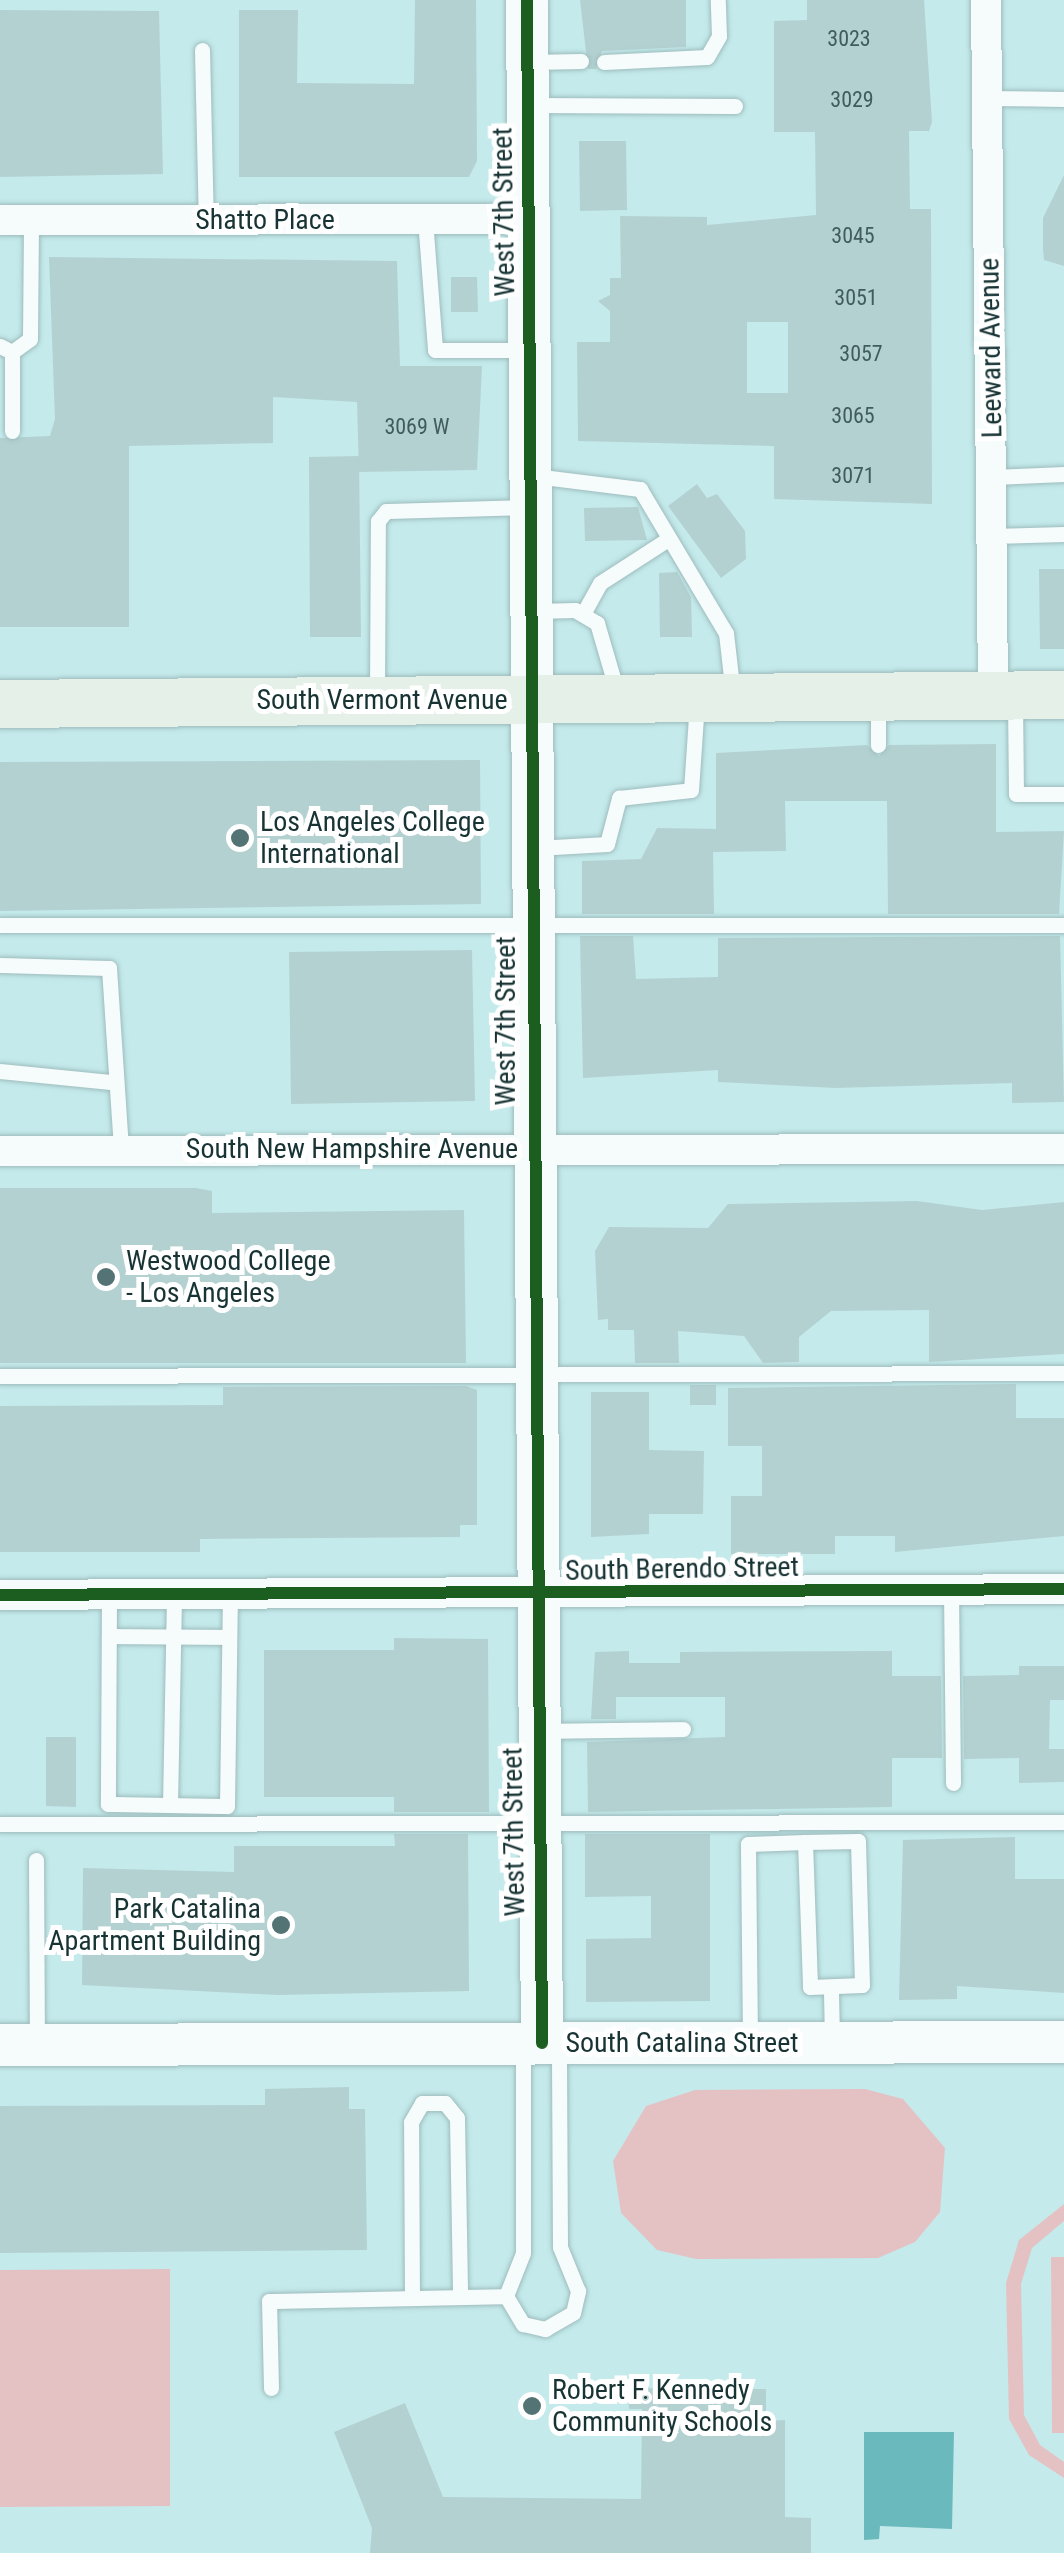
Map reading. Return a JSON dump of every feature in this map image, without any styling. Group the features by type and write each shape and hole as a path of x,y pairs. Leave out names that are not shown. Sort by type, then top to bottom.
{"main road":[{"name":"South Vermont Avenue","path":"0,704 1064,695"}],"street":[{"name":"West 7th Street","path":"527,0 532,1374 542,2043"},
{"name":"Leeward Avenue","path":"986,0 993,536 1004,696"},
{"name":"Shatto Place","path":"0,220 529,219"},
{"name":"South New Hampshire Avenue","path":"0,1151 1064,1149"},
{"name":"South Berendo Street","path":"0,1595 535,1597 1064,1589"},
{"name":"South Catalina Street","path":"18,2044 1064,2042"}],"lane":[{"path":"604,62 707,57 719,36 718,0"},
{"path":"202,50 206,220"},
{"path":"528,62 581,62"},
{"path":"986,98 1064,99"},
{"path":"528,105 734,106"},
{"path":"425,219 435,350 530,350"},
{"path":"12,431 6,349 30,339 31,220"},
{"path":"993,476 1064,474"},
{"path":"377,699 378,521 386,511 530,492 640,490 665,540 726,633 715,698 691,790 619,798 607,844 532,848"},
{"path":"993,536 1064,534"},
{"path":"584,612 600,583 665,540"},
{"path":"531,611 584,612 608,639 618,698"},
{"path":"878,696 878,745"},
{"path":"1004,696 1016,794 1064,794"},
{"path":"0,925 1064,925"},
{"path":"0,965 109,968 110,1082 122,1102 121,1151"},
{"path":"0,1071 110,1082"},
{"path":"0,1376 1064,1373"},
{"path":"952,1590 953,1783"},
{"path":"110,1595 108,1804 227,1806 230,1595"},
{"path":"170,1805 174,1595"},
{"path":"109,1636 229,1637"},
{"path":"537,1732 684,1729"},
{"path":"0,1824 1064,1822"},
{"path":"750,2042 748,1844 805,1842 858,1841 862,1985 831,1992 810,1987 805,1842"},
{"path":"18,2044 36,1860"},
{"path":"831,1992 832,2042"},
{"path":"506,2296 523,2253 542,2043"},
{"path":"506,2296 523,2324 545,2329 577,2302 560,2247 542,2043"},
{"path":"412,2298 412,2122 422,2103 446,2103 457,2118 460,2297"},
{"path":"272,2388 269,2302 506,2296"}],"shaded area":[{"path":"865,2089 903,2099 945,2148 940,2212 915,2242 878,2258 696,2259 657,2250 621,2213 613,2161 646,2106 695,2090"},
{"path":"1064,2204 1064,2221 1032,2248 1021,2284 1024,2415 1040,2445 1064,2462 1064,2478 1029,2455 1009,2419 1006,2283 1019,2240"},
{"path":"1051,2257 1064,2257 1064,2433 1052,2433"},
{"path":"170,2269 170,2506 0,2507 0,2270"}],"water":[{"path":"864,2432 954,2432 952,2529 880,2526 879,2539 864,2540"}],"building":[{"path":"415,0 476,0 477,161 469,177 239,177 239,10 298,10 297,83 414,84"},
{"path":"580,0 686,0 686,47 602,51 596,69 588,69"},
{"path":"807,0 924,0 932,122 929,131 909,131 910,209 931,209 932,504 774,499 774,446 578,441 577,342 610,342 610,311 598,301 610,295 610,278 621,278 620,216 707,217 707,225 816,215 815,132 774,132 774,21 807,20","holes":["747,322 788,322 788,393 747,393"]},
{"path":"0,10 159,11 163,174 0,177"},
{"path":"579,141 626,141 627,210 580,211"},
{"path":"1064,175 1064,266 1044,260 1043,218"},
{"path":"49,257 397,261 400,366 482,366 477,470 359,472 357,402 273,397 273,443 129,446 129,627 0,627 0,438 50,436 55,419"},
{"path":"451,277 477,277 478,312 451,312"},
{"path":"359,456 361,637 310,637 309,457"},
{"path":"697,484 707,498 717,494 745,531 746,559 721,578 668,506"},
{"path":"638,507 647,540 585,541 584,508"},
{"path":"1039,569 1064,569 1064,649 1040,649"},
{"path":"677,572 691,597 692,637 660,637 659,573"},
{"path":"996,744 996,832 1064,831 1059,914 888,914 887,801 785,801 786,851 713,852 714,914 582,914 582,861 641,859 657,828 716,829 716,753 867,745 879,756 889,745"},
{"name":"Los Angeles College International","path":"480,760 481,904 0,911 0,762"},
{"path":"580,936 633,936 636,979 718,977 718,938 1060,936 1064,1102 1012,1103 1012,1083 835,1088 718,1082 718,1070 583,1078"},
{"path":"472,950 475,1101 291,1104 289,952"},
{"path":"0,1188 196,1188 212,1191 212,1213 464,1210 466,1363 0,1363"},
{"path":"917,1201 982,1210 1064,1202 1064,1354 929,1362 929,1310 831,1311 799,1337 799,1362 763,1363 744,1336 678,1331 679,1363 635,1363 634,1330 608,1330 608,1319 598,1320 595,1251 609,1227 708,1228 728,1204"},
{"path":"1016,1384 1016,1418 1064,1418 1064,1536 895,1552 895,1536 835,1536 835,1554 731,1554 731,1496 762,1496 762,1446 728,1446 728,1388"},
{"path":"690,1385 716,1385 716,1405 690,1405"},
{"path":"466,1386 477,1390 477,1525 460,1525 460,1537 200,1539 200,1552 0,1552 0,1406 223,1405 223,1387"},
{"path":"591,1392 649,1392 649,1450 704,1451 703,1514 649,1514 649,1534 591,1537"},
{"path":"394,1638 488,1639 489,1812 394,1812 394,1797 264,1797 264,1650 394,1650"},
{"path":"629,1651 629,1663 680,1663 680,1652 892,1651 892,1676 941,1676 942,1758 892,1758 892,1807 588,1812 587,1742 725,1737 725,1697 616,1697 616,1719 591,1719 595,1652"},
{"path":"1019,1666 1064,1666 1064,1700 1050,1700 1049,1749 1064,1749 1064,1782 1019,1783 1019,1758 964,1759 963,1676 1019,1675"},
{"path":"46,1737 76,1737 76,1807 46,1806"},
{"path":"394,1834 468,1834 469,1991 277,1995 82,1985 83,1868 234,1872 234,1846 395,1846"},
{"path":"585,1834 710,1834 710,2001 586,2002 586,1939 651,1938 651,1896 585,1897"},
{"path":"1015,1837 1015,1879 1064,1879 1064,1993 957,1986 957,1999 899,2000 903,1840"},
{"path":"349,2087 349,2109 365,2109 367,2250 0,2253 0,2106 265,2105 265,2089"},
{"path":"628,2388 766,2389 766,2421 785,2420 785,2517 811,2518 811,2553 370,2553 372,2528 334,2432 405,2403 443,2497 641,2499 642,2409 629,2409"}],"cycle path":[{"path":"527,0 542,2043"},
{"path":"0,1595 1064,1589"}],"place":[{"name":"Los Angeles College International","path":"240,838"},
{"name":"Westwood College - Los Angeles","path":"106,1277"},
{"name":"Park Catalina Apartment Building","path":"281,1925"},
{"name":"Robert F. Kennedy Community Schools","path":"532,2406"}]}
